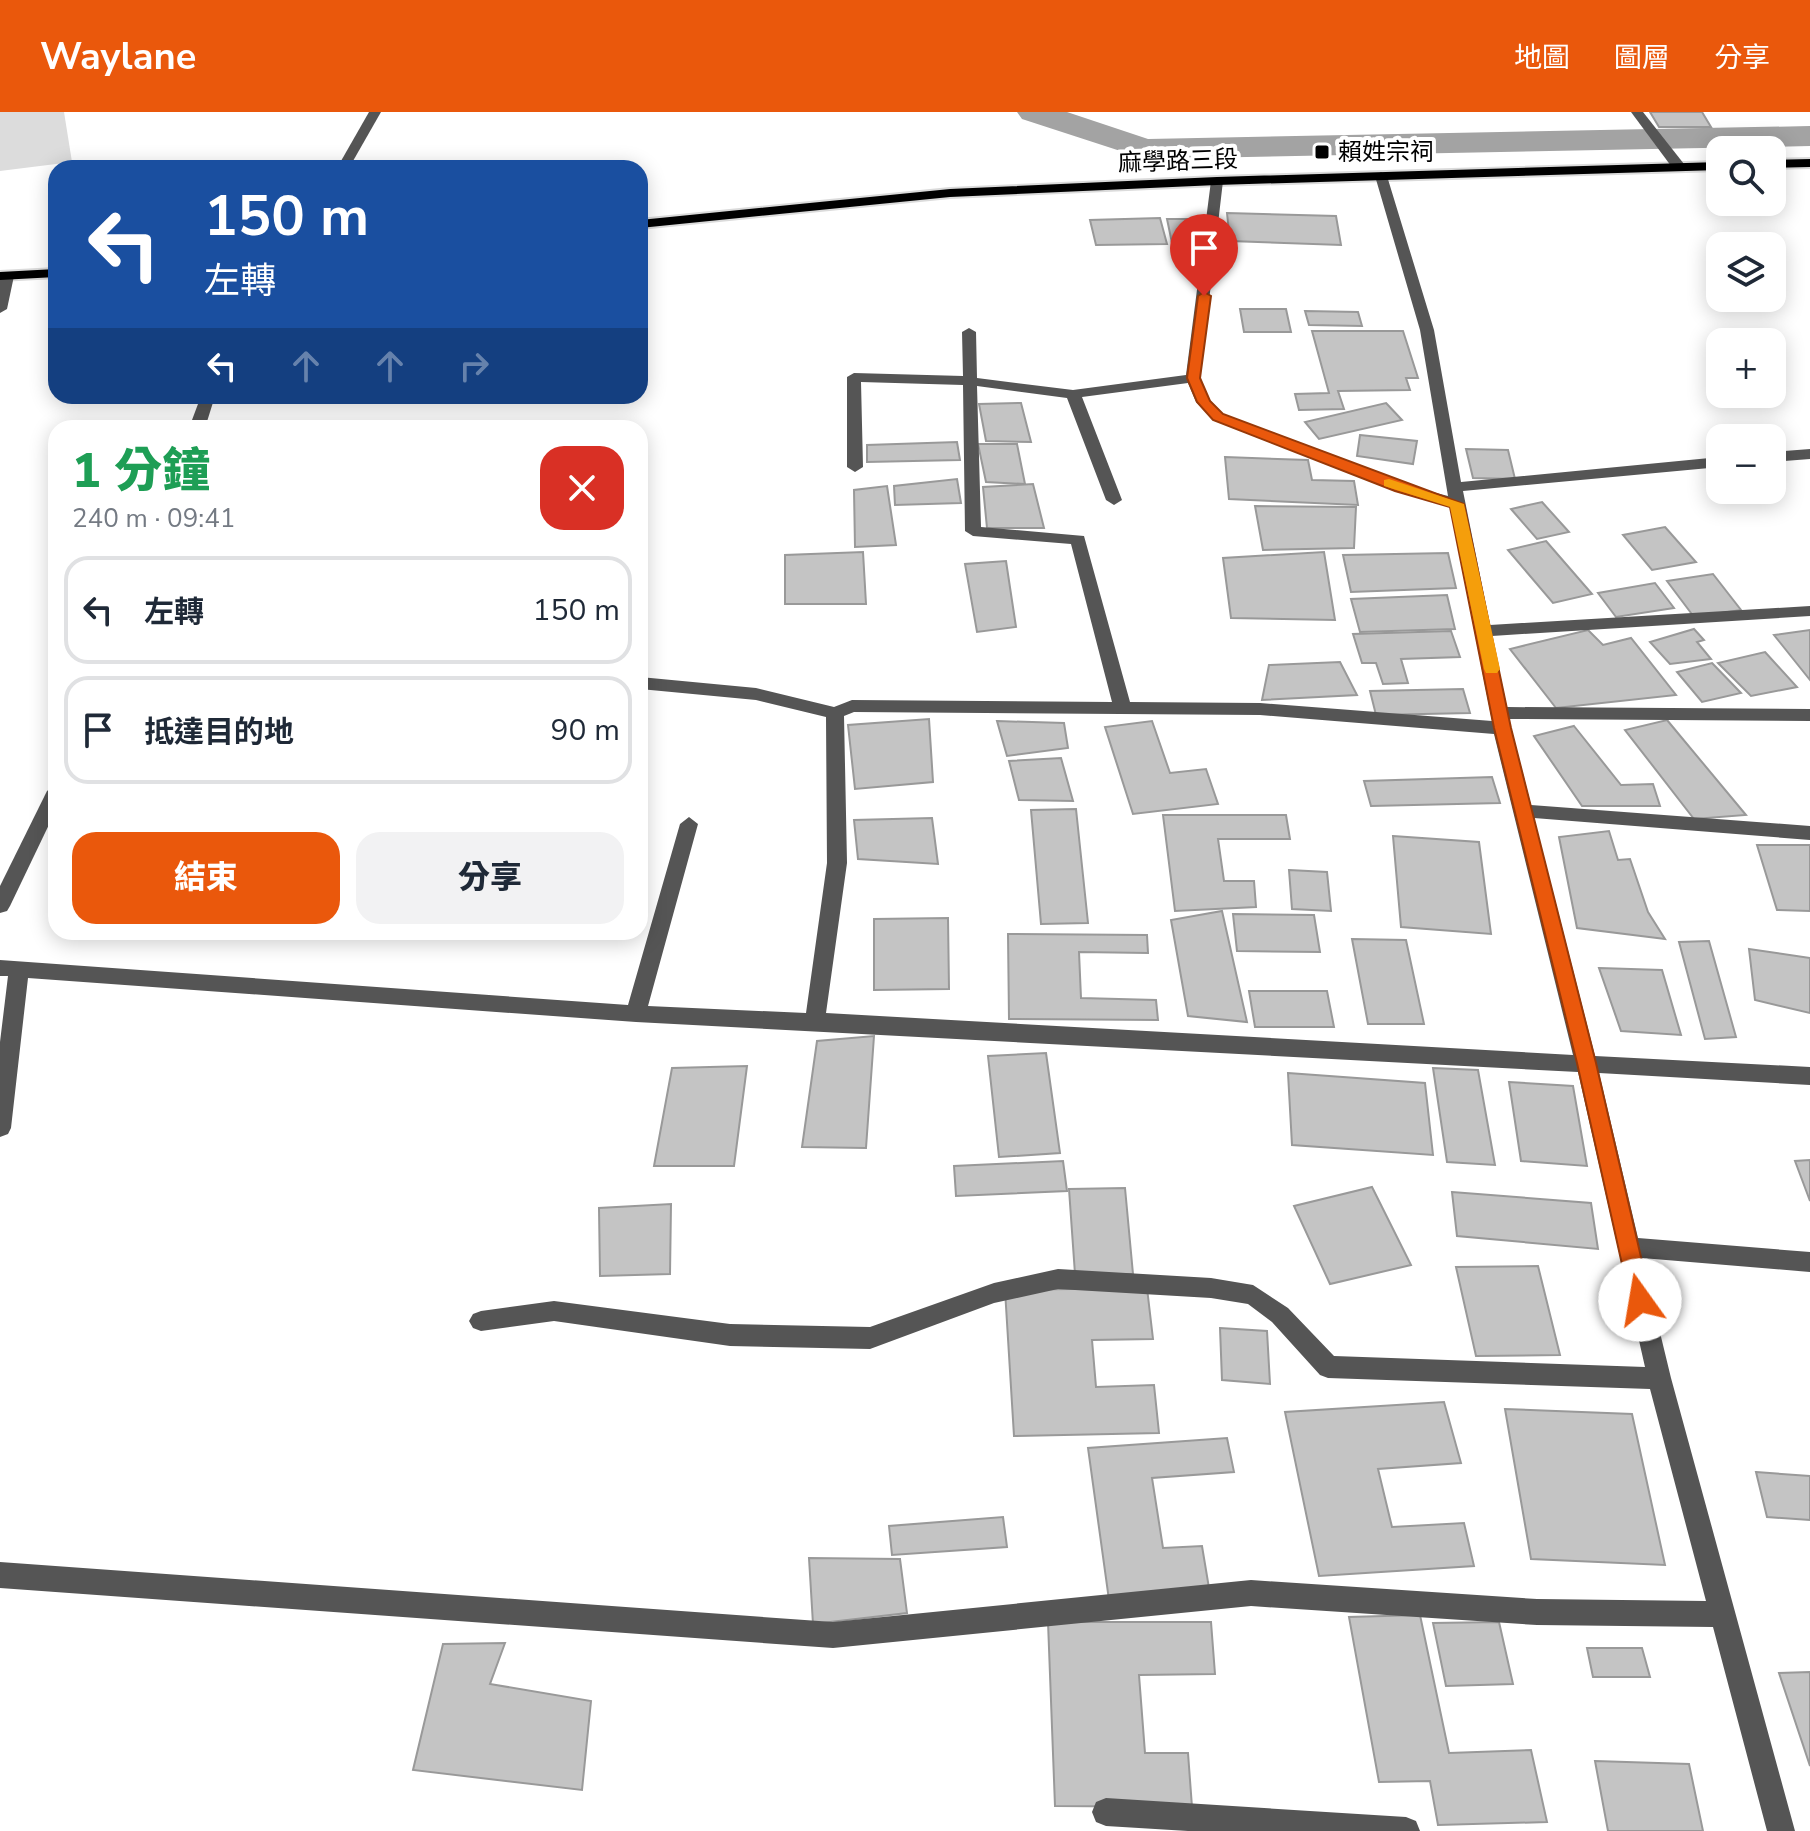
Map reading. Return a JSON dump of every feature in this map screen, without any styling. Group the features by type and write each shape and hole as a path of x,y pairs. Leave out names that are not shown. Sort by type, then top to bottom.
{"main road":[{"path":"1786,164 1810,163"},
{"name":"麻學路三段","path":"648,223 950,193 1217,181 1706,166"},
{"path":"4,276 48,273"}],"lane":[{"path":"348,160 375,112"},
{"path":"1637,112 1679,167"},
{"path":"1381,176 1427,330 1501,721 1586,1063 1659,1378 1781,1831"},
{"path":"1217,181 1193,378 1203,402 1218,417 1400,488 1456,496 1706,464"},
{"path":"0,309 4,276"},
{"path":"969,332 973,531 1078,540 1123,710"},
{"path":"855,467 854,377 969,381 1073,394 1193,378"},
{"path":"1073,394 1114,500"},
{"path":"1786,456 1810,454"},
{"path":"1485,631 1810,611"},
{"path":"648,684 756,694 835,713 852,706 1260,709 1501,721 1810,715"},
{"path":"815,1021 837,863 835,713"},
{"path":"0,906 48,807"},
{"path":"1524,811 1810,833"},
{"path":"636,1014 689,824"},
{"path":"0,1128 9,969 636,1014 815,1021 1810,1076"},
{"path":"1628,1247 1810,1262"},
{"path":"481,1321 554,1311 730,1335 870,1338 994,1293 1058,1279 1211,1288 1253,1295 1280,1315 1328,1367 1659,1378"},
{"path":"0,1575 833,1635 1251,1593 1537,1612 1722,1614"},
{"path":"1106,1812 1406,1831"}],"shaded area":[{"path":"0,112 64,112 72,160 48,160 48,165 0,171"}],"building":[{"path":"1650,112 1702,112 1711,127 1659,127"},
{"path":"1227,213 1336,216 1341,245 1230,241"},
{"path":"1160,218 1167,244 1096,245 1090,220"},
{"path":"1167,219 1194,219 1199,243 1172,243"},
{"path":"1240,309 1286,309 1291,332 1244,332"},
{"path":"1305,311 1358,312 1362,326 1309,325"},
{"path":"1312,331 1403,331 1418,378 1406,378 1410,390 1338,391 1344,409 1299,410 1295,394 1329,393"},
{"path":"1021,403 1031,442 986,441 979,404"},
{"path":"1386,403 1402,420 1319,439 1305,422"},
{"path":"1360,435 1417,441 1413,464 1357,456"},
{"path":"957,442 960,460 867,462 867,445"},
{"path":"978,444 1017,444 1025,484 986,482"},
{"path":"1466,449 1508,450 1515,479 1473,478"},
{"path":"1225,457 1308,460 1312,480 1354,481 1358,505 1229,499"},
{"path":"957,479 961,503 895,505 894,486"},
{"path":"1033,484 1044,528 987,528 983,487"},
{"path":"887,486 896,545 855,547 854,490"},
{"path":"1542,502 1569,532 1537,539 1511,509"},
{"path":"1255,506 1356,507 1354,548 1263,550"},
{"path":"1665,527 1696,562 1652,570 1623,535"},
{"path":"1546,541 1592,594 1553,603 1508,550"},
{"path":"863,552 866,604 785,604 785,555"},
{"path":"1324,552 1335,620 1231,618 1223,558"},
{"path":"1448,553 1456,588 1351,592 1343,555"},
{"path":"1006,561 1016,627 977,632 965,564"},
{"path":"1713,574 1741,610 1694,617 1667,581"},
{"path":"1655,583 1674,608 1616,617 1598,593"},
{"path":"1447,595 1455,629 1360,632 1351,599"},
{"path":"1694,629 1704,640 1697,642 1711,659 1670,664 1650,642"},
{"path":"1588,630 1603,645 1631,638 1676,695 1556,708 1510,649"},
{"path":"1810,630 1810,680 1774,635"},
{"path":"1451,631 1460,657 1401,659 1408,683 1383,684 1376,663 1362,663 1353,634"},
{"path":"1765,652 1797,687 1751,696 1718,663"},
{"path":"1340,662 1357,695 1262,700 1269,665"},
{"path":"1712,663 1741,693 1702,702 1677,672"},
{"path":"1463,689 1470,713 1376,715 1370,691"},
{"path":"929,719 933,782 855,789 848,725"},
{"path":"1667,720 1746,815 1694,819 1625,730"},
{"path":"997,721 1064,723 1068,748 1007,756"},
{"path":"1152,721 1170,773 1206,769 1218,804 1133,814 1105,727"},
{"path":"1574,726 1621,785 1653,784 1660,806 1582,806 1534,736"},
{"path":"1061,758 1073,801 1019,800 1009,761"},
{"path":"1492,777 1500,803 1371,806 1364,781"},
{"path":"1076,809 1088,923 1041,924 1031,810"},
{"path":"1163,815 1286,815 1290,839 1218,839 1224,881 1254,881 1256,907 1175,911"},
{"path":"932,818 938,864 858,859 854,820"},
{"path":"1609,831 1618,860 1630,859 1648,912 1665,939 1577,928 1559,837"},
{"path":"1393,836 1479,842 1491,934 1401,927"},
{"path":"1757,845 1810,845 1810,911 1777,910"},
{"path":"1289,870 1327,872 1331,911 1292,909"},
{"path":"1222,911 1247,1022 1188,1016 1171,920"},
{"path":"1233,914 1314,915 1320,952 1237,951"},
{"path":"948,918 949,989 874,990 874,919"},
{"path":"1008,934 1147,935 1148,953 1079,952 1081,998 1156,1000 1158,1020 1009,1019"},
{"path":"1352,939 1406,940 1424,1024 1368,1024"},
{"path":"1709,941 1736,1037 1705,1039 1679,942"},
{"path":"1749,949 1810,958 1810,1013 1755,1000"},
{"path":"1599,968 1662,970 1681,1035 1621,1031"},
{"path":"1249,991 1327,991 1334,1027 1255,1027"},
{"path":"874,1036 866,1148 802,1147 817,1041"},
{"path":"1046,1053 1060,1153 999,1157 988,1056"},
{"path":"747,1066 734,1166 654,1166 672,1068"},
{"path":"1433,1068 1478,1070 1495,1165 1447,1162"},
{"path":"1288,1073 1425,1083 1433,1155 1292,1145"},
{"path":"1509,1082 1573,1086 1587,1166 1521,1161"},
{"path":"1810,1160 1810,1201 1795,1161"},
{"path":"1063,1161 1067,1191 956,1196 954,1166"},
{"path":"1372,1187 1411,1265 1330,1284 1294,1206"},
{"path":"1125,1188 1133,1274 1075,1274 1069,1189"},
{"path":"1452,1192 1591,1203 1598,1249 1457,1236"},
{"path":"671,1204 670,1274 600,1276 599,1208"},
{"path":"1538,1266 1560,1355 1476,1356 1456,1267"},
{"path":"1147,1288 1153,1339 1092,1340 1096,1387 1154,1385 1159,1433 1014,1436 1005,1290"},
{"path":"1220,1328 1267,1331 1270,1384 1222,1380"},
{"path":"1444,1402 1461,1463 1378,1469 1392,1527 1464,1523 1474,1566 1319,1576 1285,1412"},
{"path":"1505,1409 1632,1414 1665,1565 1531,1559"},
{"path":"1227,1438 1234,1472 1152,1478 1163,1548 1202,1546 1210,1594 1109,1600 1088,1448"},
{"path":"1756,1472 1810,1476 1810,1520 1767,1517"},
{"path":"1003,1517 1007,1547 892,1555 889,1526"},
{"path":"809,1558 900,1559 907,1613 813,1624"},
{"path":"1420,1615 1449,1753 1531,1750 1547,1822 1438,1825 1430,1781 1379,1782 1349,1617"},
{"path":"1048,1622 1211,1622 1215,1674 1139,1675 1145,1753 1188,1753 1192,1807 1055,1806"},
{"path":"1499,1622 1513,1684 1446,1686 1433,1623"},
{"path":"505,1643 490,1684 591,1701 582,1790 413,1770 443,1644"},
{"path":"1587,1648 1642,1648 1650,1677 1593,1677"},
{"path":"1810,1672 1810,1766 1779,1673"},
{"path":"1595,1761 1689,1764 1703,1831 1608,1831"}],"waterway":[{"path":"1034,112 1145,149 1810,136"}],"slow traffic":[{"path":"1389,483 1457,504 1492,669"}],"place":[{"name":"賴姓宗祠","path":"1322,152"}],"route":[{"path":"1204,296 1193,378 1203,402 1218,417 1400,488 1457,504 1485,631 1502,728 1586,1063 1640,1300"}]}
